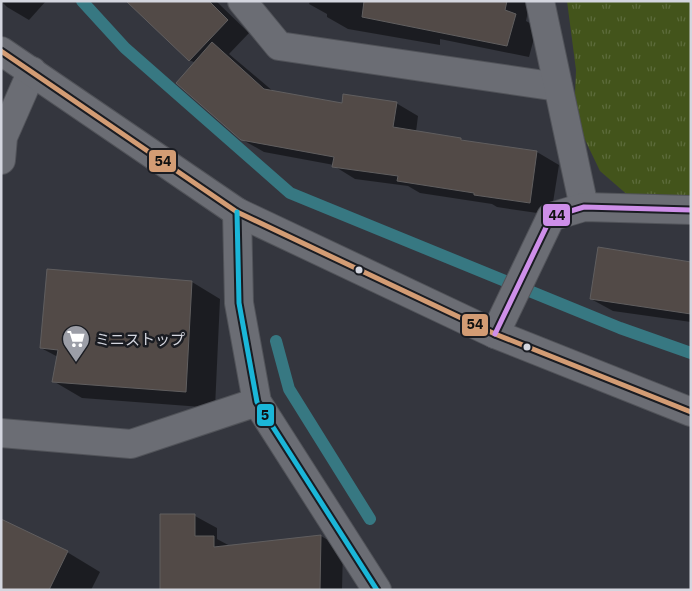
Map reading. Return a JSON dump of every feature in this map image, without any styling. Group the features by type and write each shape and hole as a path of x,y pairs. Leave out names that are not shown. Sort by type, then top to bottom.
{"street":[{"path":"242,1 279,46 558,87"},
{"path":"540,1 584,207"},
{"path":"1,51 237,212 495,334 691,412"},
{"path":"1,160 3,137 32,72"},
{"path":"495,334 551,217 584,207 691,210"},
{"path":"237,212 239,303 257,402 377,590"},
{"path":"1,433 131,444 257,402"}],"green space":[{"path":"567,1 691,1 691,195 630,197 600,171 574,117 576,70"}],"building":[{"path":"126,1 209,1 228,20 189,61"},
{"path":"364,1 507,1 505,10 516,14 507,46 362,17"},
{"path":"212,42 264,89 342,103 343,94 397,102 393,127 461,138 461,140 537,151 530,203 397,181 398,176 332,167 334,157 241,140 176,83"},
{"path":"598,247 691,262 691,314 590,299"},
{"path":"47,269 192,281 186,392 52,382 58,350 40,348"},
{"path":"160,514 195,514 195,536 214,536 214,547 321,535 320,590 160,590"},
{"path":"1,519 68,551 49,590 1,590"}],"waterway":[{"path":"82,1 125,48 290,193 620,328 691,353"},
{"path":"276,341 289,389 370,519"}],"transit line":[{"name":"54","path":"1,51 237,212 495,334 691,412"},
{"name":"44","path":"495,334 551,217 584,207 691,210"},
{"name":"5","path":"237,212 239,303 257,402 377,590"}],"place":[{"name":"ミニストップ","path":"76,363"}]}
